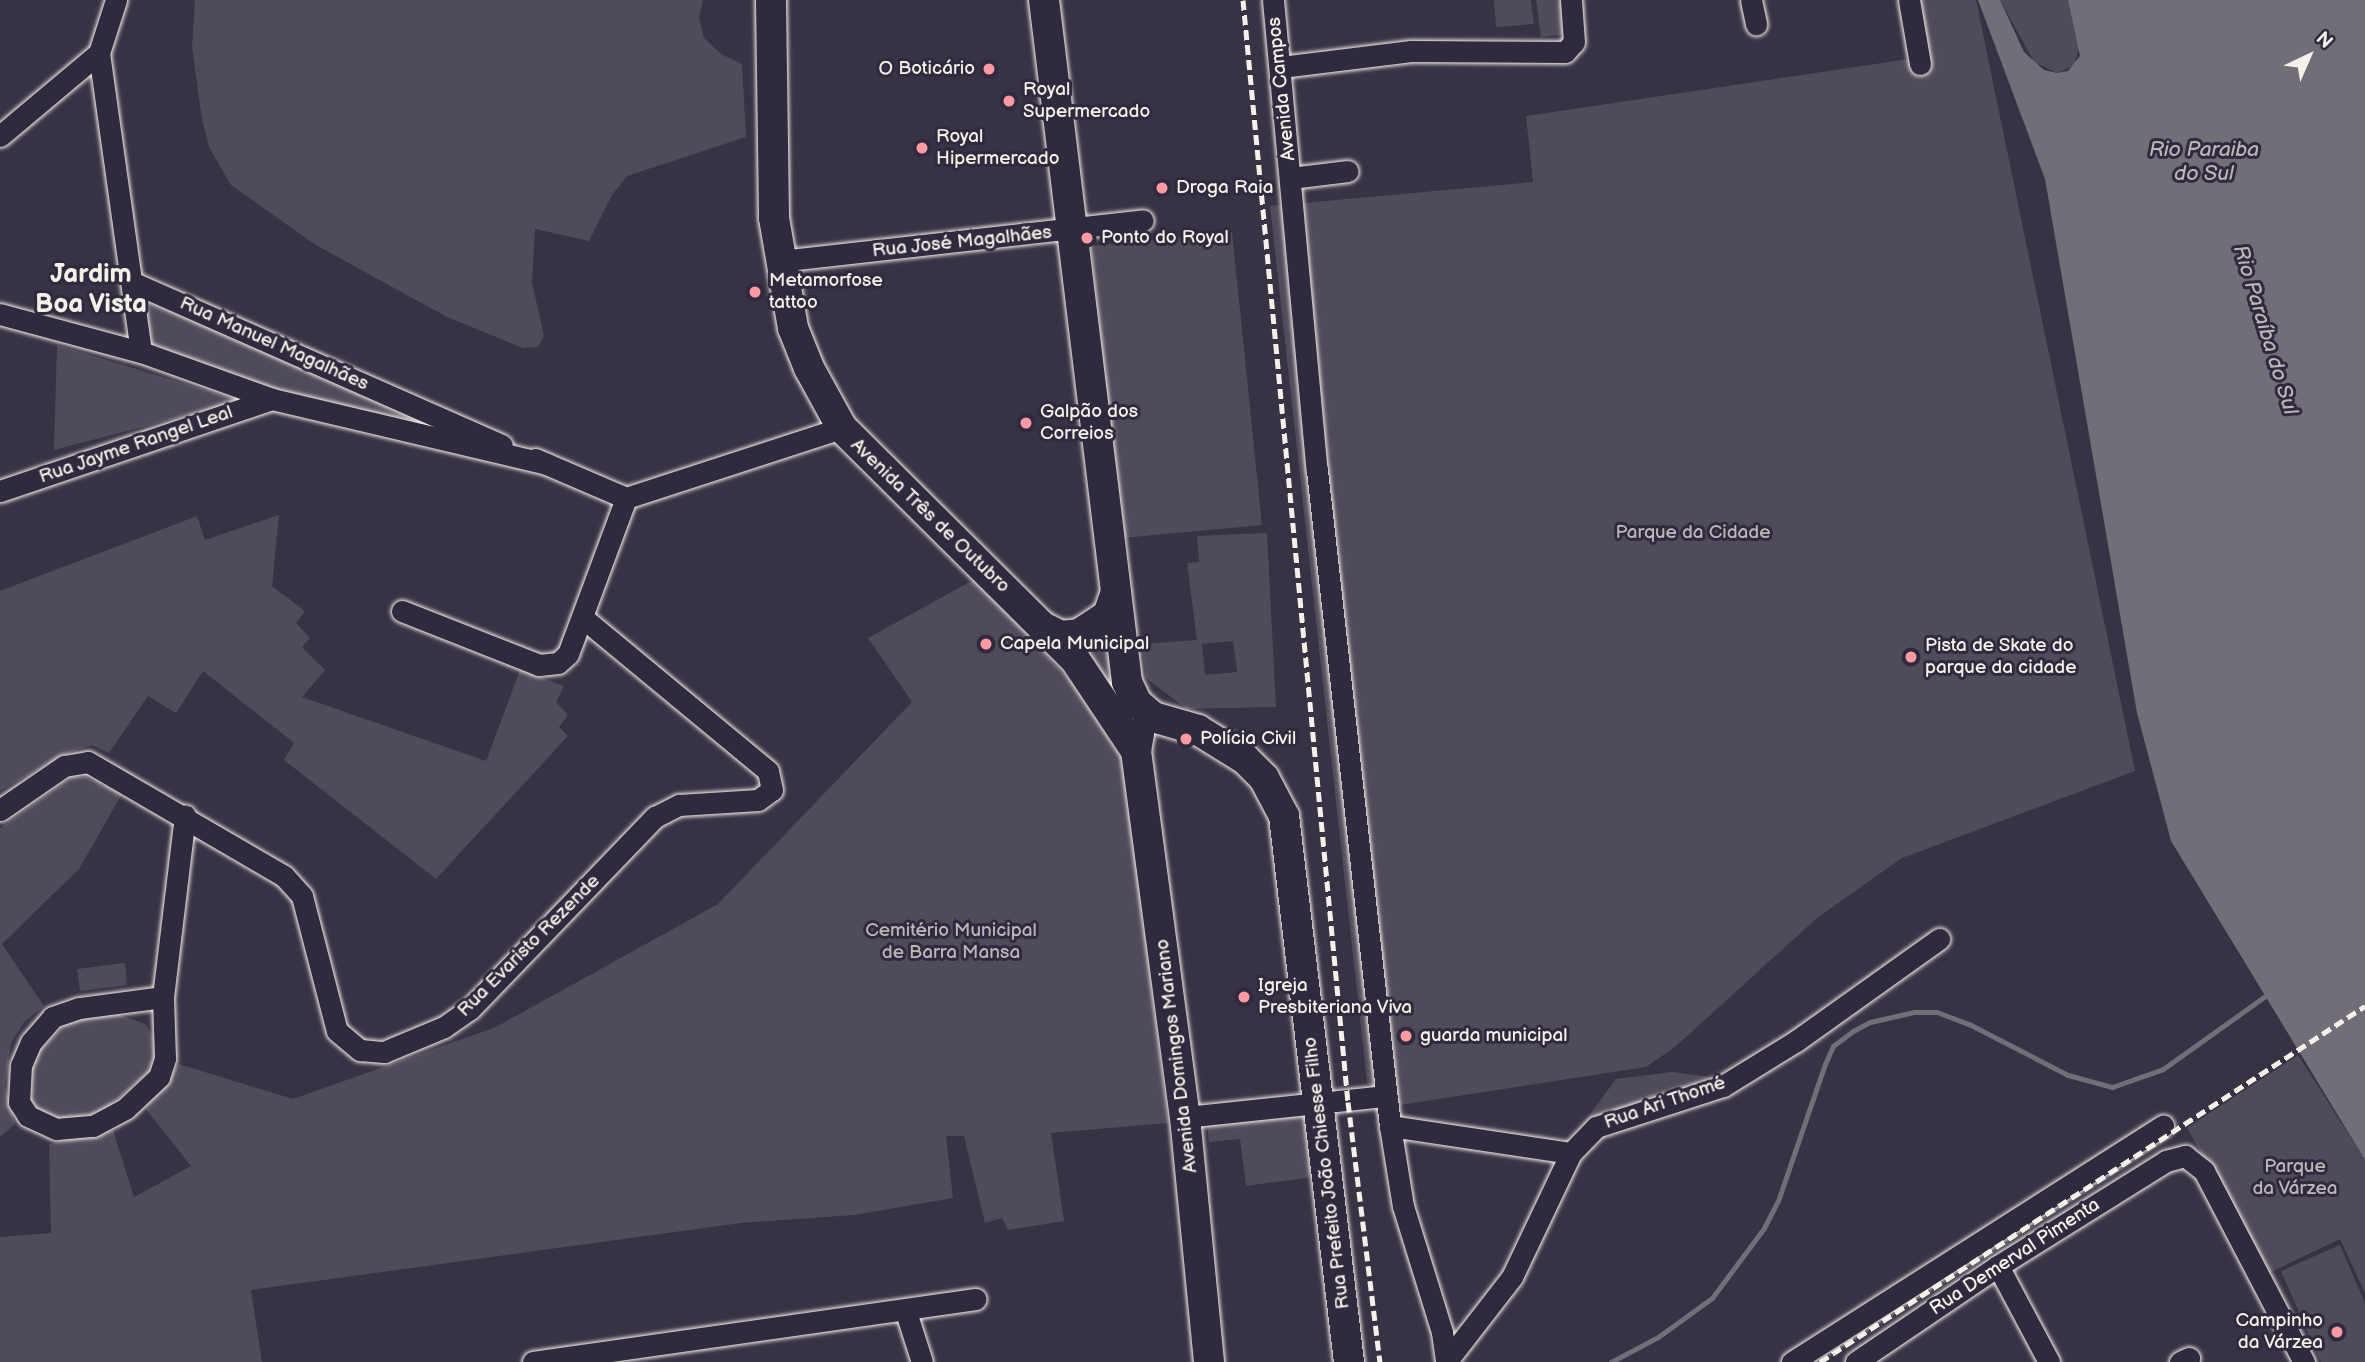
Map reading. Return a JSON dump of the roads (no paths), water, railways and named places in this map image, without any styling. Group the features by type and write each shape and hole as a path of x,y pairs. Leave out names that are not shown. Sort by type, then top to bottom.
{"main road":[{"name":"Avenida Três de Outubro","path":"771,0 774,218 793,328 842,428 1088,676 1136,751"},
{"name":"Rua Prefeito João Chiesse Filho","path":"1044,0 1129,690 1141,708 1160,720 1198,730 1234,750 1264,778 1279,803 1288,826 1317,1103 1349,1362"},
{"path":"1041,626 1061,636 1079,634 1108,615 1117,600"},
{"path":"1136,751 1142,728 1160,720"},
{"name":"Avenida Domingos Mariano","path":"1136,751 1185,1116 1209,1362"}],"street":[{"path":"116,0 99,53 134,283 141,352"},
{"name":"Avenida Campos","path":"1273,0 1315,457 1385,1096"},
{"path":"1281,67 1411,51 1561,52 1574,42 1572,0"},
{"path":"1751,0 1756,24"},
{"path":"1909,0 1920,64"},
{"path":"0,136 99,53"},
{"path":"1291,178 1348,171"},
{"name":"Rua José Magalhães","path":"780,261 1143,220"},
{"name":"Rua Manuel Magalhães","path":"134,283 626,498"},
{"path":"0,314 141,352 272,399 547,464"},
{"name":"Rua Jayme Rangel Leal","path":"0,491 272,399"},
{"path":"402,611 544,666 566,657 626,498 842,428"},
{"name":"Rua Evaristo Rezende","path":"0,810 64,766 80,762 102,767 185,815 299,890 333,1023 345,1041 360,1050 379,1053 444,1027 470,1009 655,817 678,806 758,800 772,790 768,771 582,617"},
{"path":"163,997 61,1012 37,1032 18,1076 19,1102 28,1116 45,1127 81,1129 113,1117 141,1097 159,1077 165,1058 163,997 185,815"},
{"name":"Rua Ari Thomé","path":"1446,1362 1512,1277 1572,1153 1587,1135 1611,1119 1689,1099 1761,1064 1939,939"},
{"path":"1185,1116 1348,1102 1385,1096 1403,1206 1442,1332 1446,1362"},
{"path":"1391,1126 1572,1153"},
{"path":"1792,1362 2163,1126"},
{"name":"Rua Demerval Pimenta","path":"1856,1362 1998,1266 2178,1157 2192,1158 2204,1171 2304,1362"},
{"path":"1998,1266 2049,1362"},
{"path":"533,1362 906,1312 976,1299"},
{"path":"906,1312 922,1362"}],"water":[{"name":"Rio Paraiba do Sul","path":"1978,0 2000,0 2024,52 2044,70 2057,73 2068,71 2080,56 2068,0 2365,0 2365,1160 2171,841 2137,713 2045,179"}],"waterway":[{"path":"1611,1362 1658,1337 1712,1298 1764,1228 1778,1201 1833,1046 1853,1031 1870,1022 1914,1012 1937,1012 1969,1024 2068,1075 2112,1087 2163,1069 2268,994"}],"railway":[{"path":"1243,0 1348,1102 1380,1362"},
{"path":"1820,1362 2365,1006"}],"place":[{"name":"O Boticário","path":"989,69"},
{"name":"Royal Supermercado","path":"1009,101"},
{"name":"Royal Hipermercado","path":"922,148"},
{"name":"Droga Raia","path":"1162,188"},
{"name":"Ponto do Royal","path":"1087,238"},
{"name":"Metamorfose tattoo","path":"755,292"},
{"name":"Galpão dos Correios","path":"1026,423"},
{"name":"Capela Municipal","path":"986,644"},
{"name":"Pista de Skate do parque da cidade","path":"1911,657"},
{"name":"Polícia Civil","path":"1186,739"},
{"name":"Igreja Presbiteriana Viva","path":"1244,997"},
{"name":"guarda municipal","path":"1406,1036"},
{"name":"Campinho da Várzea","path":"2337,1332"}],"district":[{"name":"Jardim Boa Vista","path":"91,290"}],"water label":[{"name":"Rio Paraíba do Sul","path":"2265,330"}],"park label":[{"name":"Parque da Cidade","path":"1693,533"},
{"name":"Cemitério Municipal de Barra Mansa","path":"951,942"},
{"name":"Parque da Várzea","path":"2295,1178"}]}
